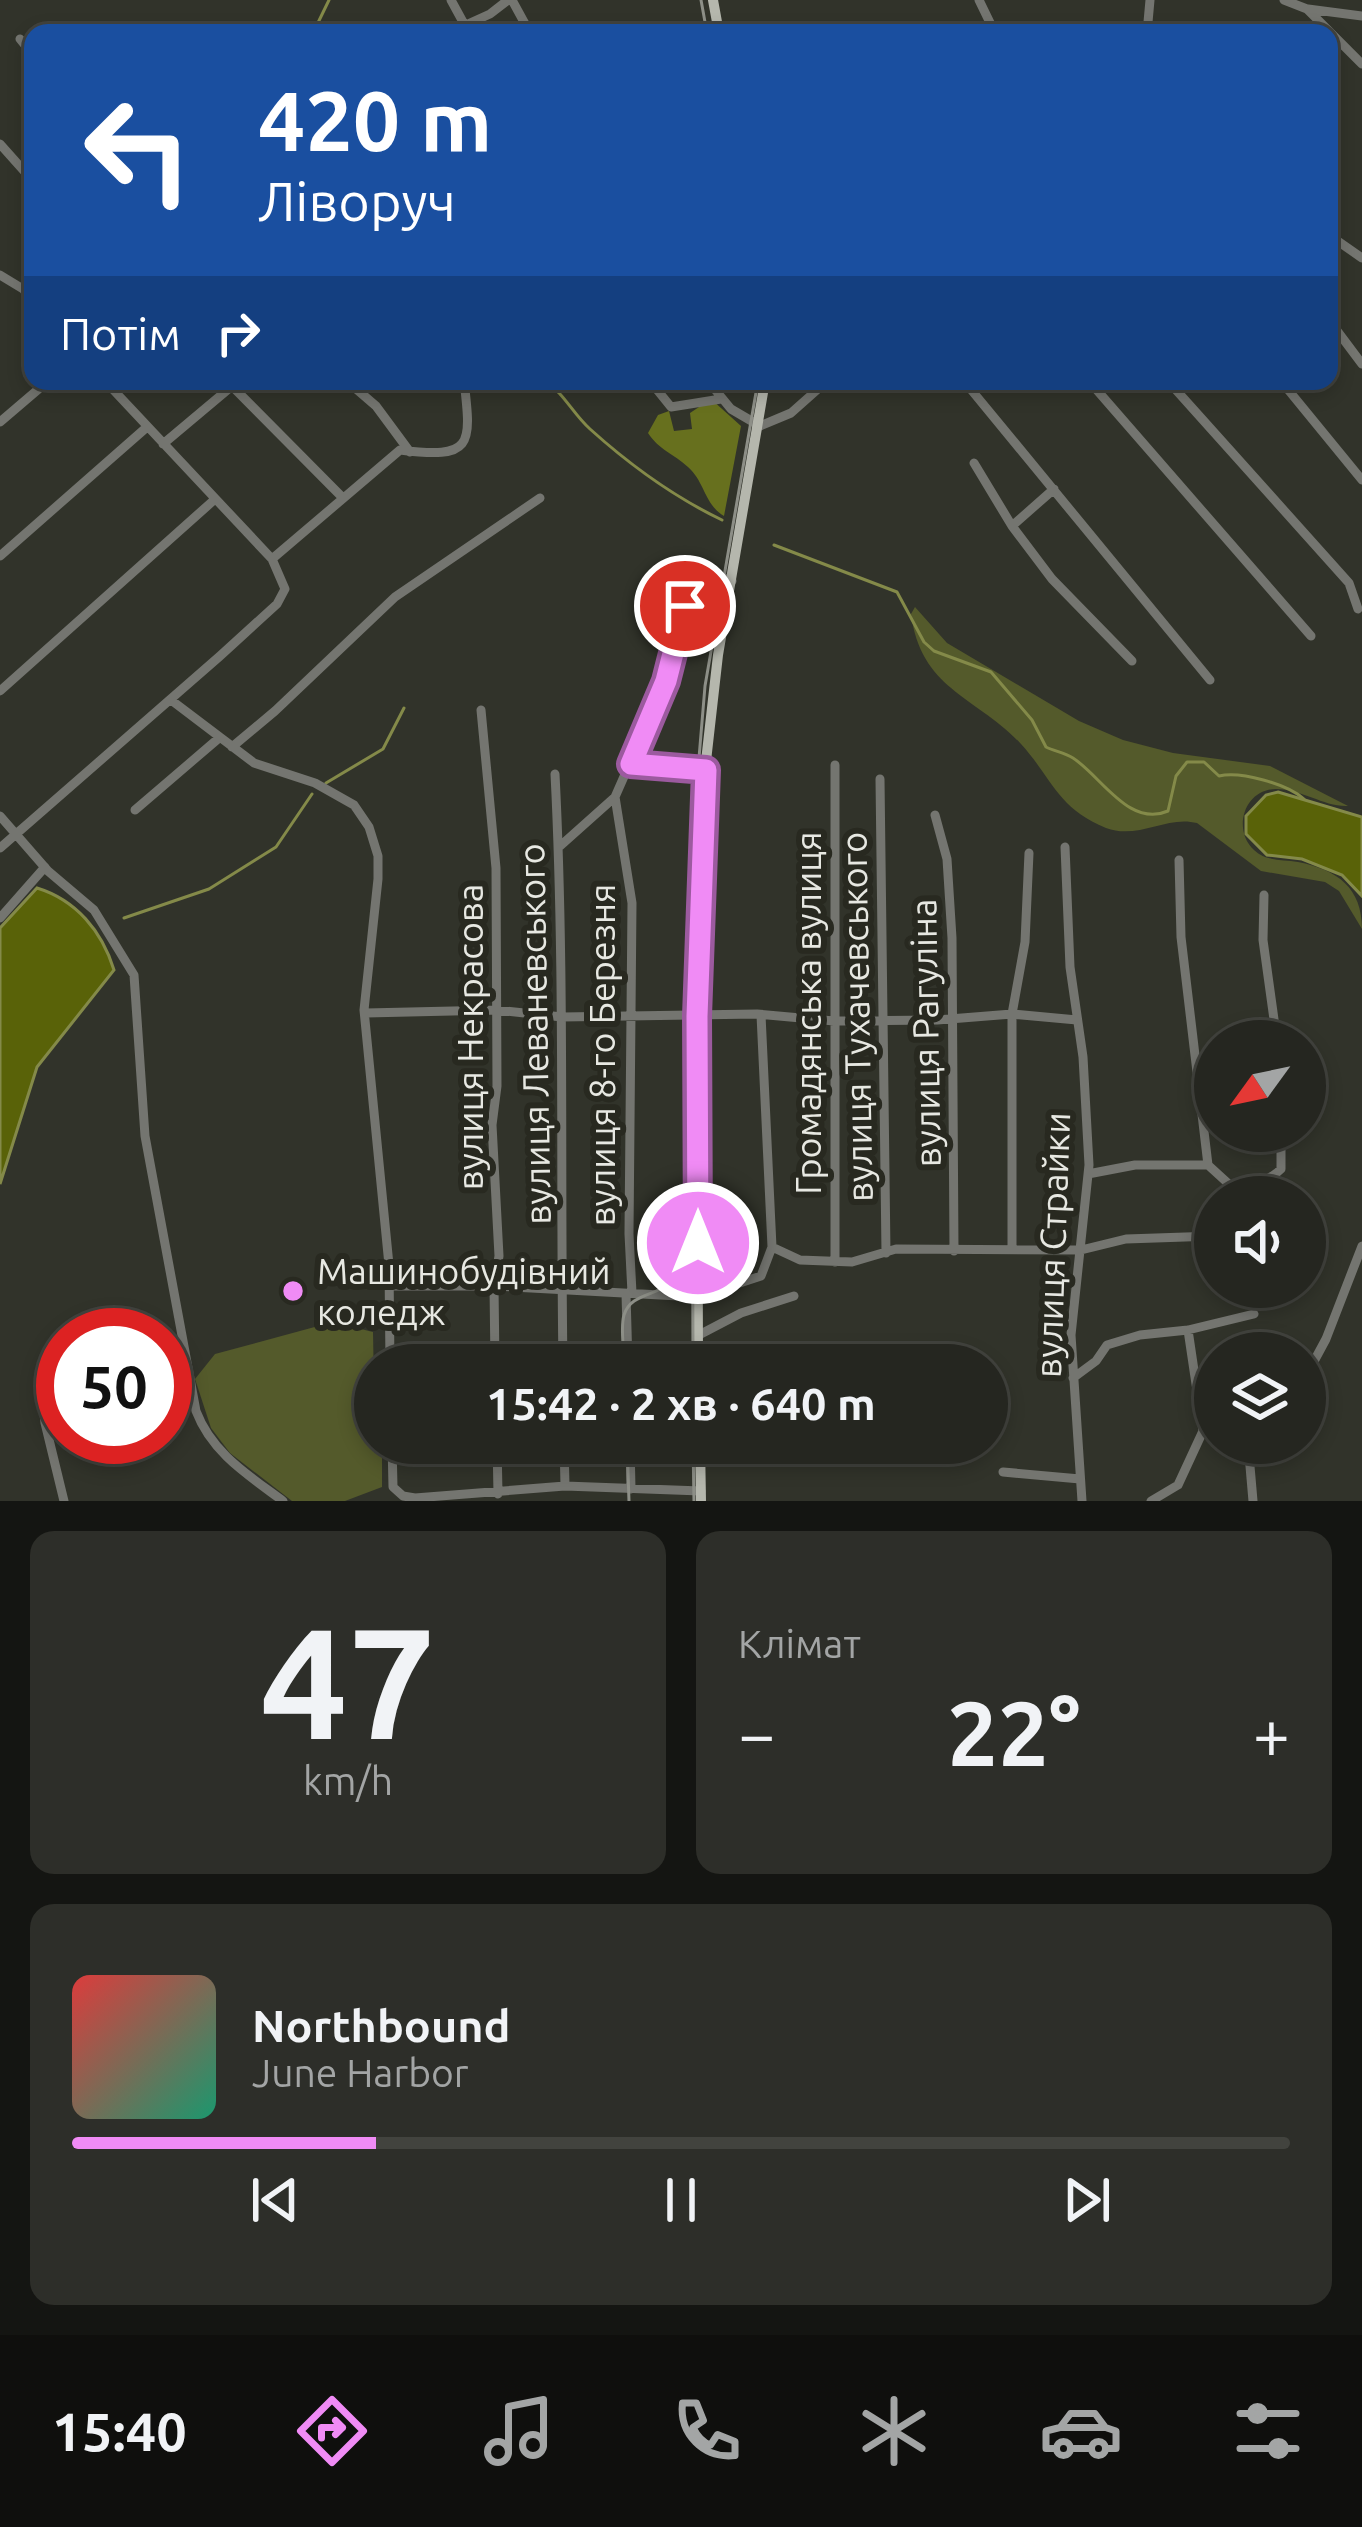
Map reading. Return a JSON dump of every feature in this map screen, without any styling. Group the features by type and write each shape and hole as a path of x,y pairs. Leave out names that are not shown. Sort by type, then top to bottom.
{"main road":[{"path":"698,1344 697,1016 706,770 716,674 764,390"},
{"path":"700,1464 701,1496"}],"street":[{"path":"475,24 510,0"},
{"path":"1284,0 1362,16"},
{"path":"20,39 24,44"},
{"path":"1338,40 1362,64"},
{"path":"0,144 24,171"},
{"path":"1,280 23,289"},
{"path":"1338,332 1362,364"},
{"path":"0,422 37,390"},
{"path":"0,848 282,597 284,582 272,559 113,390"},
{"path":"164,444 224,390"},
{"path":"239,390 342,497"},
{"path":"357,390 376,406 410,452"},
{"path":"272,559 400,450 446,452 468,439 465,390"},
{"path":"657,390 671,407 721,399"},
{"path":"714,390 739,416 760,426 791,413 817,390"},
{"path":"972,390 1210,680"},
{"path":"1097,390 1311,636"},
{"path":"1176,390 1348,583 1358,609"},
{"path":"1288,390 1362,480"},
{"path":"0,556 147,427"},
{"path":"974,464 1052,579 1132,661"},
{"path":"1012,526 1054,489"},
{"path":"232,747 395,597 540,498"},
{"path":"0,692 214,500"},
{"path":"559,847 615,797 666,681 685,606 693,593 715,575 732,581"},
{"path":"171,700 254,763 315,783 354,805 369,827 378,856 378,879 366,1013 389,1265 389,1344"},
{"name":"вулиця Некрасова","path":"481,710 496,868 497,1086 492,1125 499,1256 495,1344"},
{"path":"135,810 219,737"},
{"path":"631,764 706,770"},
{"name":"Громадянська вулиця","path":"835,765 835,1262"},
{"name":"вулиця Леваневського","path":"555,774 562,1017 563,1344"},
{"name":"вулиця Тухачевського","path":"880,779 886,1253"},
{"name":"вулиця 8-го Березня","path":"615,797 632,903 628,1344"},
{"name":"вулиця Рагуліна","path":"935,815 950,880 954,1251"},
{"path":"0,816 45,867 94,910 134,975 145,1136 196,1411 228,1460 283,1501"},
{"name":"вулиця Страйки","path":"1065,847 1088,1174 1071,1335 1082,1501"},
{"path":"1012,1248 1012,1014 1025,942 1029,853"},
{"path":"1180,860 1181,937 1208,1165 1231,1186 1252,1185 1281,1169 1281,1152"},
{"path":"0,918 45,867"},
{"path":"1264,895 1263,940 1274,1020"},
{"path":"366,1013 496,1010 562,1017 761,1015 834,1021 1012,1014 1077,1020"},
{"path":"387,1286 494,1286 698,1297 761,1276 772,1247 761,1015"},
{"path":"1088,1174 1135,1165 1208,1165"},
{"path":"772,1247 800,1260 835,1262 896,1249 1081,1250 1126,1239 1194,1237"},
{"path":"1326,1339 1362,1246"},
{"path":"698,1336 741,1313 794,1296"},
{"path":"1073,1378 1096,1361 1107,1345 1254,1314"},
{"path":"1188,1330 1194,1359"},
{"path":"1151,1501 1178,1485 1194,1457"},
{"path":"54,1464 64,1501"},
{"path":"392,1464 393,1487 415,1498 565,1486 701,1496"},
{"path":"497,1464 498,1494"},
{"path":"565,1464 565,1486"},
{"path":"630,1464 631,1489"},
{"path":"1249,1464 1252,1501"},
{"path":"1003,1472 1080,1478"}],"shaded area":[{"path":"711,399 741,426 724,516 694,473 648,433 658,415 669,411 674,431 692,429 690,413"},
{"path":"915,607 947,643 1079,721 1123,740 1173,753 1270,766 1348,806 1286,790 1265,791 1249,803 1244,832 1247,842 1264,857 1312,865 1345,883 1358,902 1362,929 1339,891 1325,882 1261,871 1197,823 1118,831 1076,811 1021,744 938,676 917,639 911,614"},
{"path":"1278,792 1362,817 1362,896 1342,875 1302,859 1267,855 1246,834 1246,816 1266,795"},
{"path":"37,888 64,900 86,919 114,970 37,1067 0,1184 0,928"},
{"path":"333,1322 373,1332 373,1344 354,1344 354,1464 382,1464 382,1487 345,1501 292,1501 230,1453 211,1428 195,1379 215,1354"}],"waterway":[{"path":"317,24 329,0"},
{"path":"557,390 584,423 621,455 722,520"},
{"path":"774,545 897,592 924,642 934,651 991,672 1032,720 1046,747 1073,758 1128,806 1154,814 1168,811 1176,776 1187,762 1204,762 1219,776 1239,775 1275,784 1304,799"},
{"path":"326,783 383,749 404,708"},
{"path":"124,918 209,889 276,847 312,794"}],"tram line":[{"path":"701,0 705,24"},
{"path":"693,1344 692,1015 698,770 705,686 756,390"},
{"path":"623,1344 622,1327 629,1306 673,1281 688,1258"},
{"path":"628,1464 629,1501"},
{"path":"693,1464 694,1501"}],"place":[{"name":"Машинобудівний коледж","path":"293,1291"}],"route":[{"path":"685,606 666,681 631,764 706,770 697,1016 698,1243"}]}
